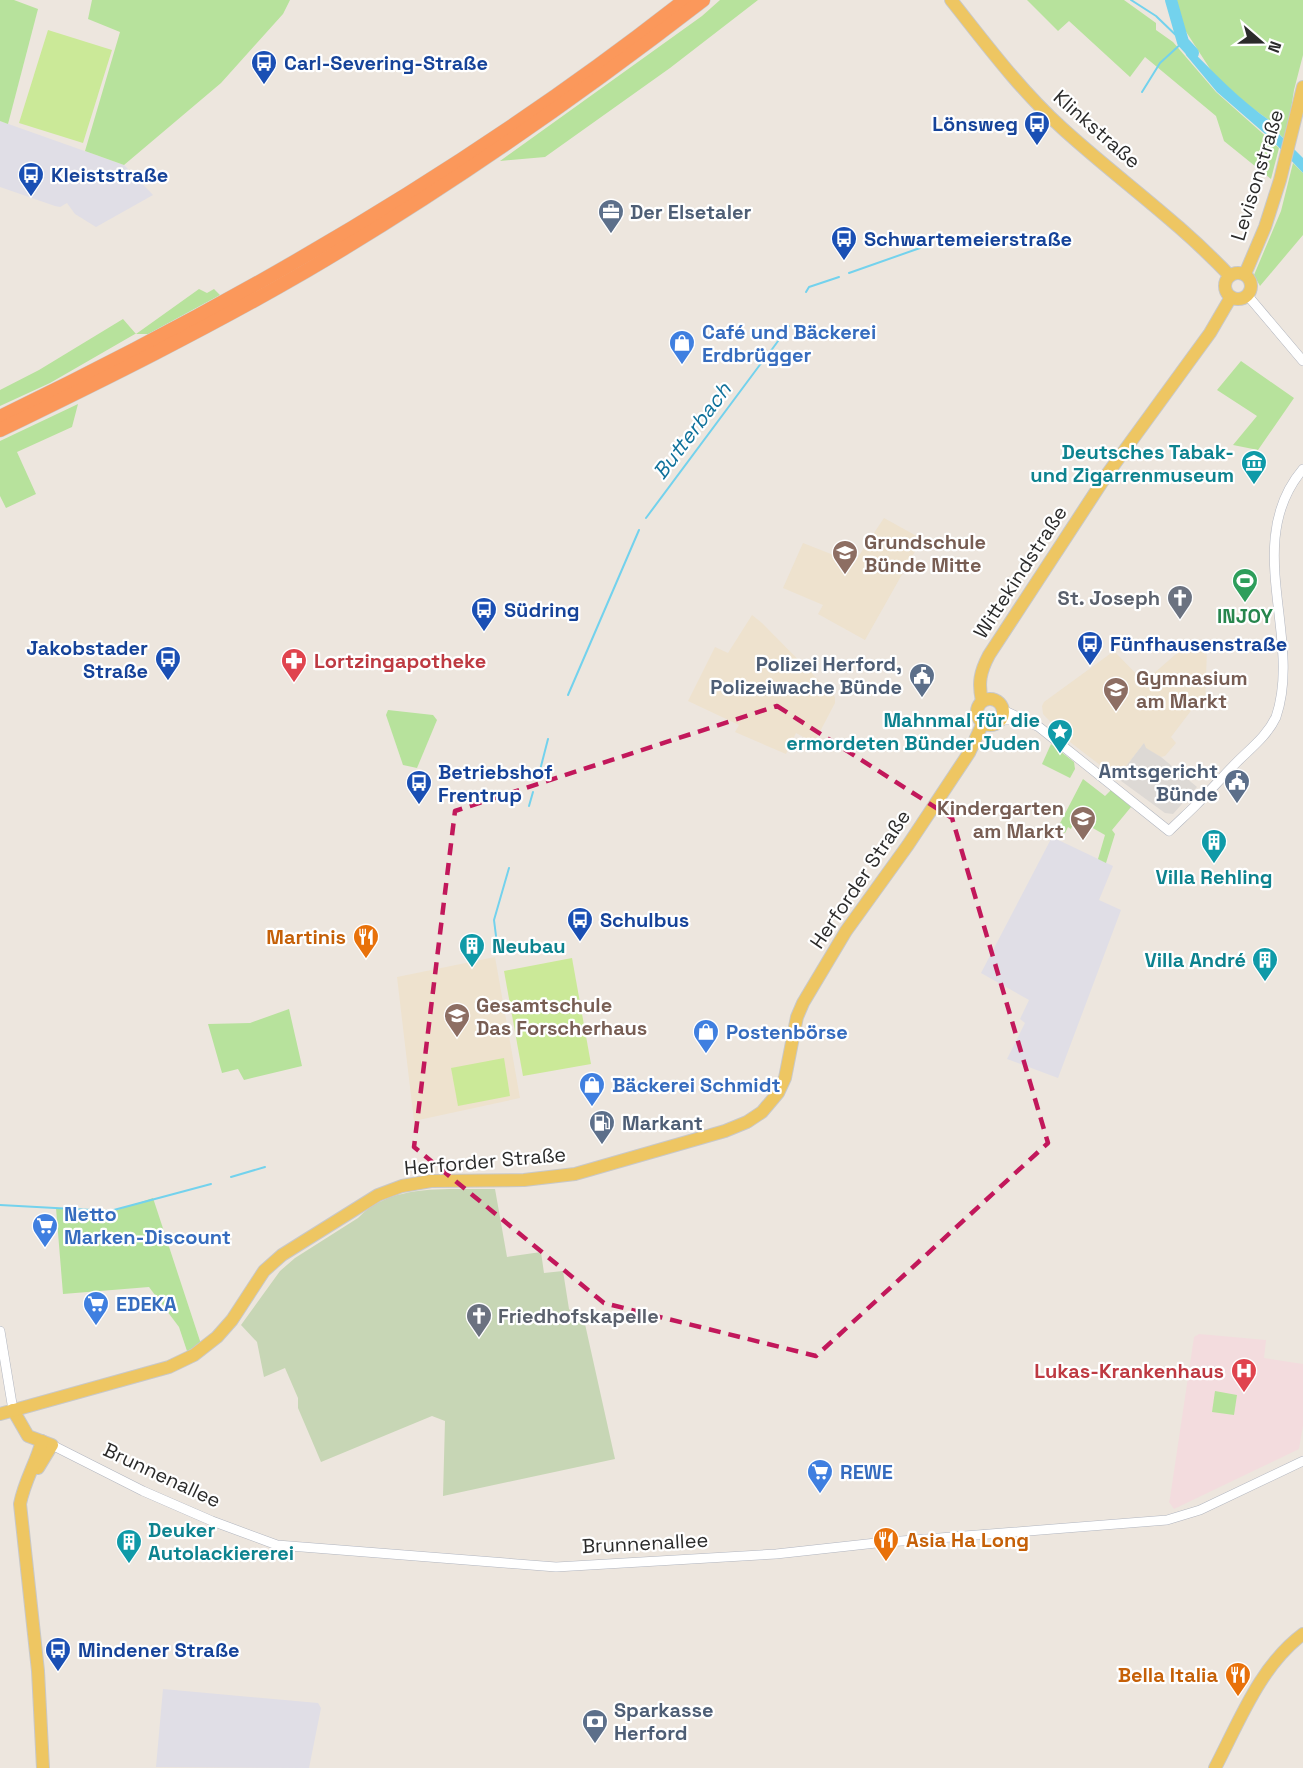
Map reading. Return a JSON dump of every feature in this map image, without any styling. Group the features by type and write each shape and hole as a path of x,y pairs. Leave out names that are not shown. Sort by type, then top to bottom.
{"highway":[{"path":"482,153 685,0"},
{"path":"0,430 106,379 306,271 440,180 584,90 704,0"},
{"path":"0,417 100,369 199,317 440,180"}],"main road":[{"name":"Klinkstraße","path":"951,0 1014,80 1062,128 1184,230 1230,276"},
{"name":"Levisonstraße","path":"1245,274 1265,227 1281,180 1303,87"},
{"path":"1237,273 1245,274 1252,284 1248,296 1240,299 1231,297 1225,287 1230,276 1237,273"},
{"name":"Wittekindstraße","path":"994,719 977,715 977,710 986,700 979,678 986,661 1108,473 1210,333 1231,297"},
{"path":"986,700 996,700 994,719"},
{"name":"Herforder Straße","path":"0,1414 151,1372 188,1358 207,1346 225,1329 264,1271 282,1255 364,1202 393,1189 431,1181 524,1180 575,1174 725,1131 754,1118 767,1107 782,1086 797,1017 824,967 846,931 994,719"},
{"name":"Brunnenallee","path":"13,1410 28,1436 47,1443"},
{"path":"43,1768 38,1671 20,1504 25,1485 35,1473 47,1443"},
{"path":"1215,1768 1272,1664 1289,1645 1303,1634"}],"street":[{"path":"1248,296 1303,361"},
{"path":"994,719 1024,720 1040,727 1169,831 1270,729 1283,700 1287,671 1286,632 1277,562 1277,526 1285,499 1303,469"},
{"path":"0,1331 13,1410"},
{"name":"Brunnenallee","path":"47,1443 143,1491 212,1521 277,1545 556,1567 784,1553 876,1543 1167,1520 1200,1510 1303,1461"}],"highlighted area":[{"path":"777,706 952,818 1048,1143 816,1356 604,1303 414,1147 455,811"}],"shaded area":[{"path":"0,121 124,165 153,195 96,227 75,214 67,203 60,207 55,206 0,187"},
{"name":"Grundschule Bünde Mitte","path":"884,518 922,539 865,640 818,614 823,605 783,588 803,543 854,563"},
{"path":"752,615 835,697 835,703 814,743 796,733 786,754 735,732 739,725 688,701 715,647 728,653"},
{"name":"Gymnasium am Markt","path":"1184,647 1207,649 1205,706 1195,706 1190,712 1171,737 1176,743 1165,756 1161,757 1145,748 1144,743 1117,778 1070,742 1043,714 1044,702 1114,651 1144,682"},
{"path":"1144,743 1146,748 1161,757 1197,787 1173,814 1165,813 1117,778"},
{"path":"1052,837 1113,866 1099,900 1121,910 1058,1078 1007,1059 1025,1023 1020,1019 1029,1000 981,973"},
{"name":"Gesamtschule Das Forscherhaus","path":"495,957 520,1098 414,1121 397,977"},
{"name":"Lukas-Krankenhaus","path":"1199,1334 1266,1340 1264,1358 1303,1364 1303,1425 1299,1449 1174,1509 1169,1502 1194,1337"},
{"path":"163,1689 318,1703 321,1708 309,1768 156,1767"}],"green space":[{"path":"0,0 14,0 38,9 8,124 0,121"},
{"path":"92,0 290,0 283,14 221,83 124,165 85,151 120,32 88,19"},
{"path":"720,0 758,0 670,68 545,157 500,161 702,16"},
{"path":"1027,0 1124,0 1156,23 1156,30 1173,42 1216,92 1279,148 1271,179 1224,141 1216,116 1145,57 1130,77 1069,21 1058,31"},
{"path":"1176,0 1303,0 1303,55 1294,90 1286,141 1275,129 1276,125 1248,105 1214,75 1183,27"},
{"path":"48,30 112,50 83,143 19,123"},
{"path":"1293,163 1303,173 1303,235 1260,286 1254,275 1281,211"},
{"path":"199,289 207,293 214,289 220,295 148,334 136,334"},
{"path":"123,319 136,334 50,383 0,406 0,390 39,370"},
{"path":"1241,361 1294,398 1258,450 1233,445 1257,416 1217,390"},
{"path":"78,404 72,427 17,452 36,494 6,508 0,496 0,441"},
{"path":"388,710 433,715 437,720 417,768 403,765 386,715"},
{"path":"1051,744 1074,762 1075,769 1070,778 1042,764"},
{"path":"1083,779 1105,796 1111,790 1131,807 1112,830 1115,834 1106,863 1098,859 1105,835 1091,827 1087,834 1073,824 1071,829 1068,827 1065,833 1057,829"},
{"path":"572,958 591,1064 523,1076 504,971"},
{"path":"289,1009 302,1066 244,1080 238,1069 222,1073 208,1024 250,1023"},
{"path":"504,1058 510,1096 458,1106 451,1068"},
{"path":"495,1189 507,1257 541,1252 544,1273 563,1271 569,1309 575,1315 583,1315 615,1459 443,1496 445,1421 432,1416 321,1462 298,1408 298,1398 285,1368 264,1377 257,1342 241,1325 280,1271 295,1258 358,1218 372,1206 387,1198 422,1190"},
{"path":"153,1198 201,1344 187,1351 179,1327 149,1287 63,1294 56,1208 111,1212"},
{"path":"1215,1391 1237,1395 1234,1415 1212,1412"}],"water":[{"path":"1184,43 1239,97 1276,125 1275,130 1303,158 1303,173 1271,139 1217,92 1186,55"}],"waterway":[{"name":"Butterbach","path":"1131,0 1156,16 1183,42 1160,63 1142,92"},
{"path":"1171,0 1183,42 1193,53"},
{"name":"Butterbach","path":"849,273 920,248"},
{"name":"Butterbach","path":"806,292 809,287 839,277"},
{"name":"Butterbach","path":"770,352 789,326"},
{"name":"Butterbach","path":"646,518 762,362"},
{"name":"Butterbach","path":"568,695 639,530"},
{"name":"Butterbach","path":"538,778 548,739"},
{"name":"Butterbach","path":"529,806 533,792"},
{"name":"Butterbach","path":"497,944 494,920 509,868"},
{"name":"Butterbach","path":"231,1177 265,1167"},
{"name":"Butterbach","path":"0,1205 110,1211 211,1184"}],"place":[{"name":"Carl-Severing-Straße","path":"264,86"},
{"name":"Lönsweg","path":"1037,147"},
{"name":"Kleiststraße","path":"31,198"},
{"name":"Der Elsetaler","path":"611,235"},
{"name":"Schwartemeierstraße","path":"844,262"},
{"name":"Café und Bäckerei Erdbrügger","path":"682,366"},
{"name":"Deutsches Tabak- und Zigarrenmuseum","path":"1254,486"},
{"name":"Grundschule Bünde Mitte","path":"845,576"},
{"name":"INJOY","path":"1245,604"},
{"name":"St. Joseph","path":"1180,621"},
{"name":"Südring","path":"484,633"},
{"name":"Fünfhausenstraße","path":"1090,667"},
{"name":"Jakobstader Straße","path":"168,682"},
{"name":"Lortzingapotheke","path":"294,684"},
{"name":"Polizei Herford, Polizeiwache Bünde","path":"922,699"},
{"name":"Gymnasium am Markt","path":"1116,713"},
{"name":"Mahnmal für die ermordeten Bünder Juden","path":"1060,755"},
{"name":"Amtsgericht Bünde","path":"1237,805"},
{"name":"Betriebshof Frentrup","path":"419,806"},
{"name":"Kindergarten am Markt","path":"1083,842"},
{"name":"Villa Rehling","path":"1214,865"},
{"name":"Schulbus","path":"580,943"},
{"name":"Martinis","path":"366,960"},
{"name":"Neubau","path":"472,969"},
{"name":"Villa André","path":"1265,983"},
{"name":"Gesamtschule Das Forscherhaus","path":"457,1039"},
{"name":"Postenbörse","path":"706,1055"},
{"name":"Bäckerei Schmidt","path":"592,1108"},
{"name":"Markant","path":"602,1146"},
{"name":"Netto Marken-Discount","path":"45,1249"},
{"name":"EDEKA","path":"96,1327"},
{"name":"Friedhofskapelle","path":"479,1339"},
{"name":"Lukas-Krankenhaus","path":"1244,1394"},
{"name":"REWE","path":"820,1495"},
{"name":"Asia Ha Long","path":"886,1563"},
{"name":"Deuker Autolackiererei","path":"129,1565"},
{"name":"Mindener Straße","path":"58,1673"},
{"name":"Bella Italia","path":"1238,1698"},
{"name":"Sparkasse Herford","path":"595,1745"}]}
